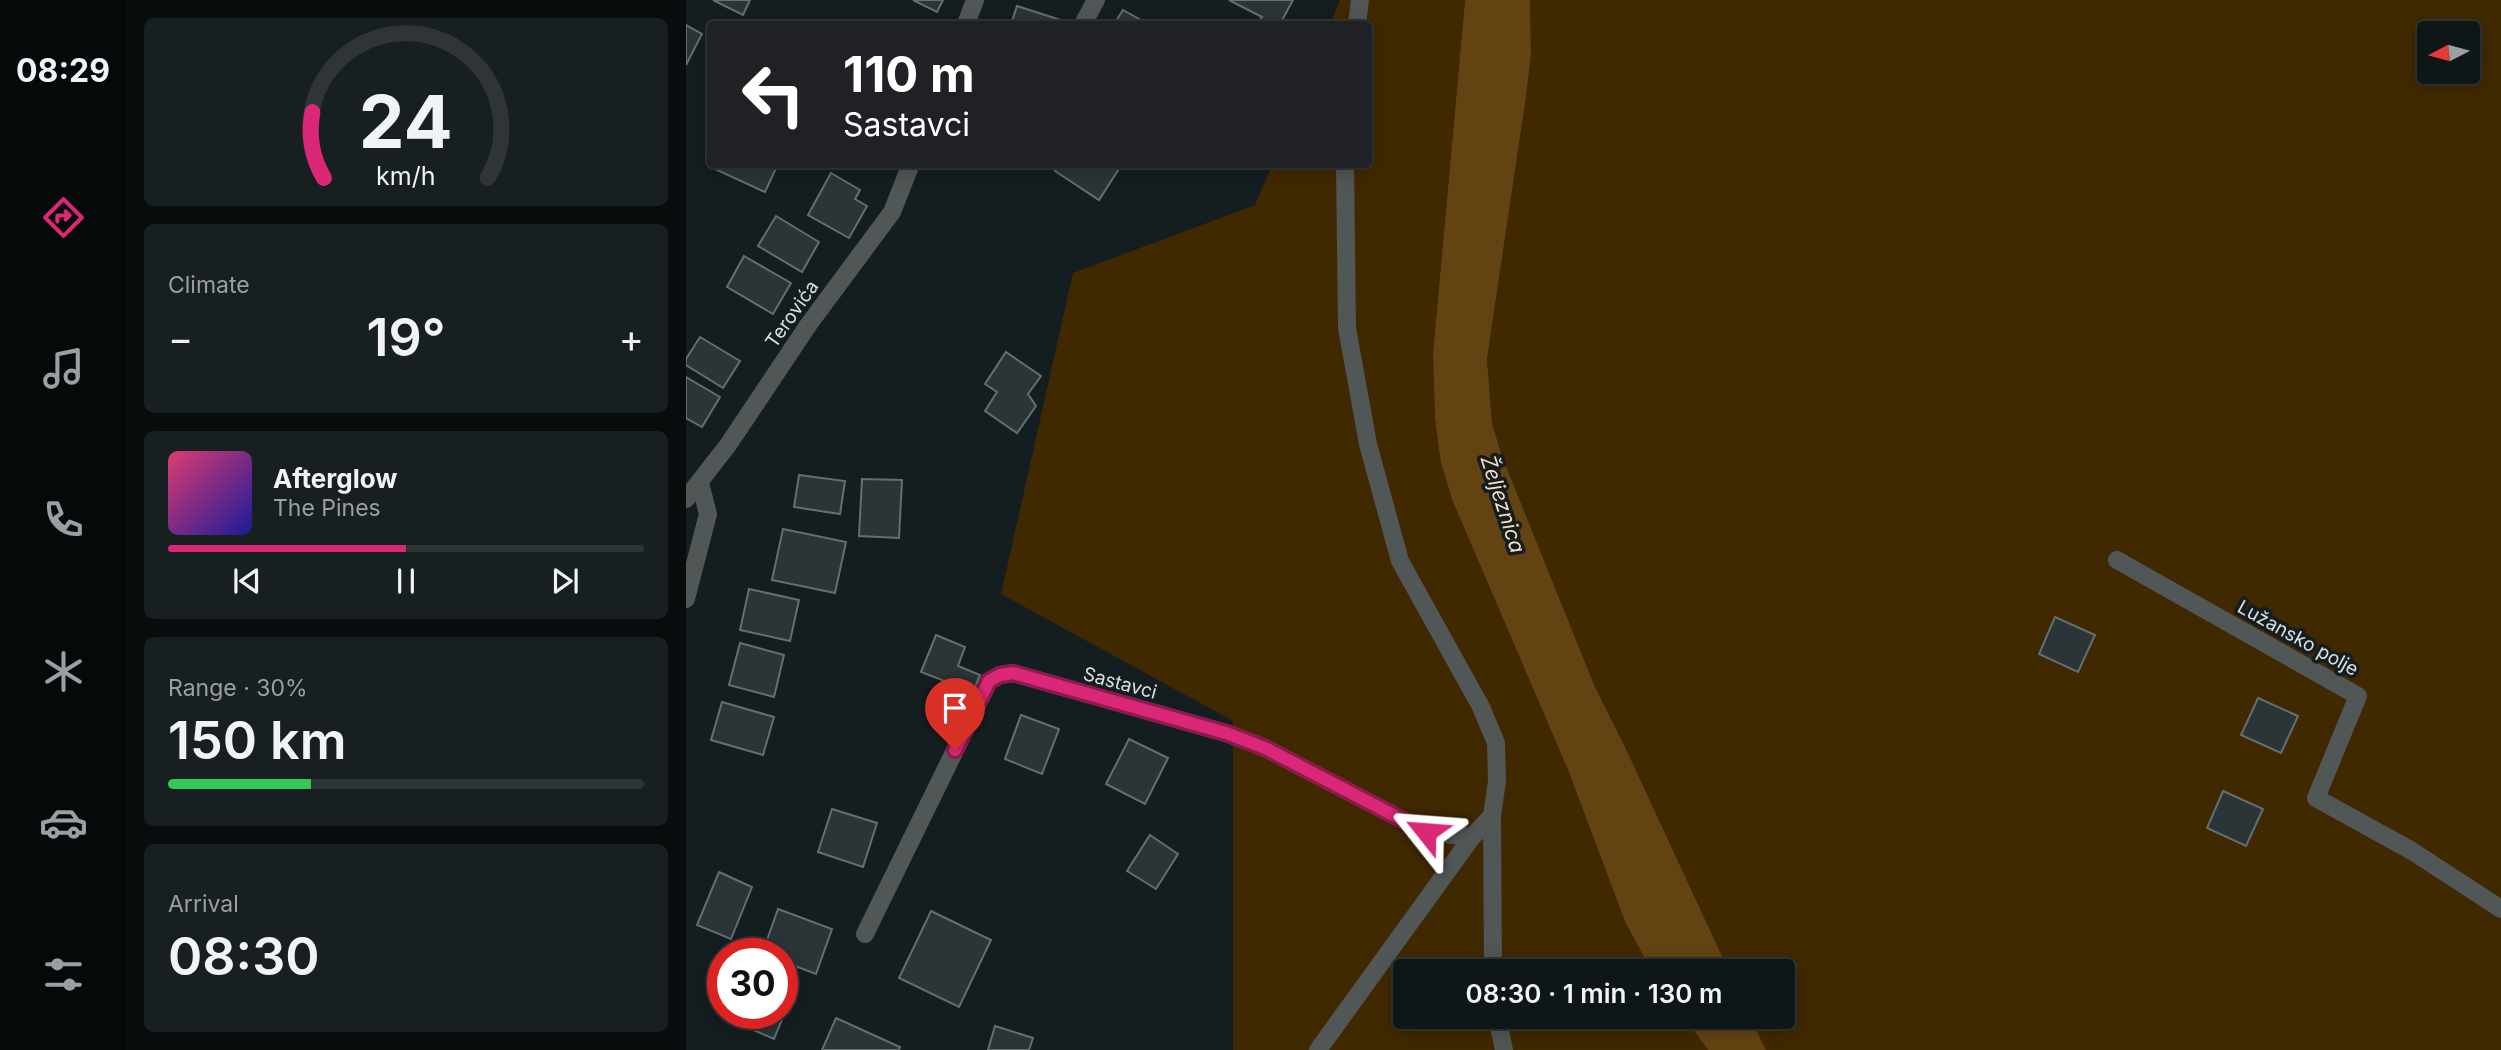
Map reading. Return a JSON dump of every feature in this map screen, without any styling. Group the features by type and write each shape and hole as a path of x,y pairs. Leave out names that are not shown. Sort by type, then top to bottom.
{"street":[{"path":"966,21 975,0"},
{"path":"1085,21 1096,0"},
{"path":"1357,21 1360,0"},
{"name":"Terovića","path":"686,499 728,445 809,324 892,212 909,168"},
{"path":"1345,168 1347,328 1368,444 1400,561 1481,707 1496,743 1497,781 1492,816 1493,959"},
{"path":"686,599 708,514 700,483"},
{"name":"Lužansko polje","path":"2117,560 2358,696 2316,798 2412,851 2501,909"},
{"name":"Sastavci","path":"865,934 989,681 1000,675 1013,673 1226,733 1276,753 1426,832 1472,837"},
{"path":"1318,1050 1472,837 1492,816"},
{"path":"1500,1029 1504,1050"}],"shaded area":[{"path":"1340,0 1465,0 1433,353 1435,419 1453,502 1568,770 1626,924 1645,959 1393,959 1393,1029 1693,1029 1708,1050 1233,1050 1233,721 1001,594 1073,273 1255,205 1271,168 1372,168 1372,21 1331,21"},
{"path":"1530,0 2501,0 2501,1050 1766,1050 1756,1029 1795,1029 1795,959 1723,959 1595,687 1502,456 1492,423 1487,359 1531,55"}],"water":[{"name":"Željeznica","path":"1465,0 1530,0 1531,55 1526,97 1487,359 1492,423 1502,456 1595,687 1723,959 1645,959 1626,924 1568,770 1453,502 1441,463 1435,419 1433,353"},
{"path":"1693,1029 1756,1029 1766,1050 1708,1050"}],"building":[{"path":"713,0 750,0 743,15"},
{"path":"913,0 943,0 937,12"},
{"path":"1229,0 1293,0 1282,21 1260,21 1262,17"},
{"path":"1017,6 1064,21 1012,21"},
{"path":"1123,10 1143,21 1116,21"},
{"path":"686,25 702,34 686,65"},
{"path":"718,168 776,168 765,192"},
{"path":"1057,168 1119,168 1099,200 1055,171"},
{"path":"831,173 860,190 855,199 867,206 849,238 808,215"},
{"path":"776,216 819,242 802,272 758,246"},
{"path":"744,256 791,283 773,314 727,287"},
{"path":"700,337 740,361 723,388 686,365 686,359"},
{"path":"1006,352 1041,376 1028,394 1036,406 1017,433 985,411 997,392 985,384"},
{"path":"686,377 720,397 702,427 686,418"},
{"path":"799,475 845,481 840,514 794,507"},
{"path":"862,479 902,480 899,538 859,536"},
{"path":"783,529 846,542 835,593 772,580"},
{"path":"749,589 799,600 790,641 740,630"},
{"path":"2055,617 2095,635 2078,672 2039,654"},
{"path":"936,635 965,647 958,666 980,675 973,692 921,672"},
{"path":"740,643 784,655 774,697 729,685"},
{"path":"2258,698 2298,716 2281,753 2241,735"},
{"path":"722,702 774,717 763,755 711,740"},
{"path":"1021,715 1059,729 1042,774 1005,759"},
{"path":"1129,739 1168,758 1145,804 1106,784"},
{"path":"2223,791 2263,809 2246,846 2207,828"},
{"path":"832,809 877,823 863,867 818,852"},
{"path":"1150,835 1178,854 1156,889 1127,871"},
{"path":"719,872 752,887 731,938 697,925"},
{"path":"778,909 832,929 816,974 798,967 798,938 768,938"},
{"path":"931,911 991,940 959,1007 899,978"},
{"path":"836,1018 900,1047 899,1050 822,1050"},
{"path":"995,1026 1033,1038 1029,1050 988,1050"},
{"path":"751,1029 778,1029 774,1039"}],"route":[{"path":"955,750 989,681 1000,675 1013,673 1226,733 1265,748 1426,832"}]}
